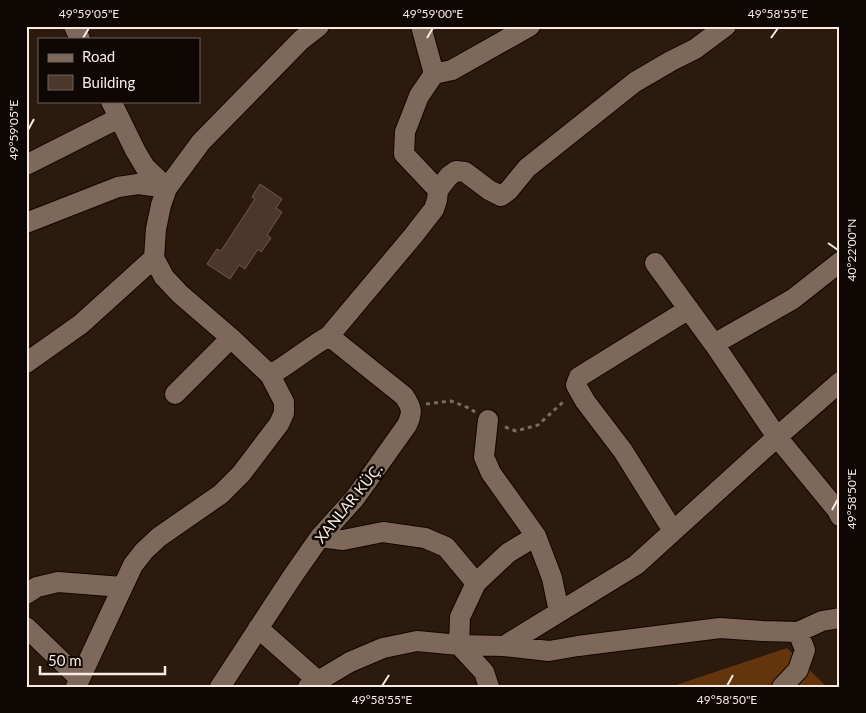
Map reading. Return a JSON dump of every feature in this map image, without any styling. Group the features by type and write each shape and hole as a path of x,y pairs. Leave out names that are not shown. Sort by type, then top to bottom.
{"street":[{"path":"74,26 80,38"},
{"path":"26,626 78,683 132,565 159,537 221,494 241,474 279,424 284,412 284,402 270,375 164,278 154,258 156,229 167,188 201,142 301,40 319,26"},
{"path":"421,26 434,74"},
{"path":"438,190 404,154 405,132 419,96 434,74 452,70 530,26"},
{"path":"270,375 286,366 314,344 329,336 434,209 438,190 449,176 456,171 465,172 489,190 501,196 509,190 527,168 635,82 695,49 726,26"},
{"path":"26,165 115,110 134,150 145,167 167,188"},
{"path":"26,223 118,187 138,184 167,188"},
{"path":"26,363 81,324 154,258"},
{"path":"714,344 793,299 840,262"},
{"path":"655,263 714,344 777,437 840,516"},
{"path":"673,532 623,451 585,401 576,385 579,377 689,309"},
{"name":"XANLAR KÜÇ.","path":"220,687 320,537 355,498 408,425 411,416 411,406 404,396 329,336"},
{"path":"175,394 231,338"},
{"path":"504,646 636,565 840,382"},
{"path":"488,420 484,457 491,473 536,536 552,578 559,612"},
{"path":"320,537 343,540 383,532 425,538 446,547 476,583"},
{"path":"489,687 484,672 460,644 460,617 476,583 508,553 536,536"},
{"path":"26,594 37,587 58,582 122,587"},
{"path":"258,628 313,684 350,662 383,648 417,641 504,646 549,651 720,628 798,632 822,621 840,618"},
{"path":"782,687 798,670 805,650 798,632"}],"shaded area":[{"path":"787,648 827,687 670,687"}],"building":[{"path":"260,184 282,199 276,208 282,212 267,235 271,238 261,252 258,249 245,269 239,265 230,279 207,264 217,249 221,251 255,199 252,197"}]}
